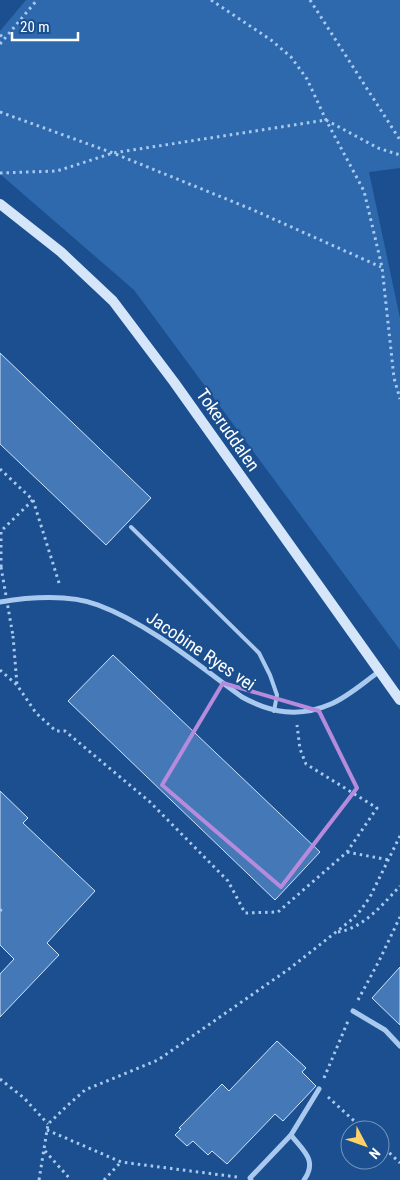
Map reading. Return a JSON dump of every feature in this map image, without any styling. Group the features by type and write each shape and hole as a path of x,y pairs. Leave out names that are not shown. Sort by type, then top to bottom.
{"street":[{"name":"Tokeruddalen","path":"0,204 61,252 113,301 168,374 400,700"},
{"name":"Jacobine Ryes vei","path":"0,602 26,598 64,598 97,604 142,626 242,696 259,706 274,710 296,712 331,704 380,671"},
{"path":"353,1010 385,1030 400,1046"},
{"path":"250,1179 291,1136 319,1089"},
{"path":"291,1136 309,1158 310,1171 304,1180"}],"lane":[{"path":"131,527 259,654 270,675 277,695 274,710"}],"path":[{"path":"0,44 37,0"},
{"path":"211,0 271,40 291,57 307,79 326,120 364,191 382,268 394,378 400,399"},
{"path":"310,0 400,140"},
{"path":"0,34 5,38"},
{"path":"0,112 113,153 251,209 382,268"},
{"path":"0,173 57,171 113,153 326,120 378,148 400,155"},
{"path":"0,469 33,500 64,598"},
{"path":"17,685 13,636 1,567 0,532 33,500"},
{"path":"0,670 17,685 36,713 56,731 65,731 150,802 228,881 245,913 278,912 347,852 377,808 306,764 300,749 296,712"},
{"path":"48,1124 85,1090 158,1060 289,969 337,932 360,911 377,884 400,836"},
{"path":"347,852 389,860"},
{"path":"337,932 349,930 363,923 400,886"},
{"path":"0,911 3,907"},
{"path":"0,1079 24,1098 48,1124 40,1180"},
{"path":"319,1089 353,1120"},
{"path":"48,1130 121,1162 250,1179"},
{"path":"45,1150 71,1180"},
{"path":"390,1153 400,1162"},
{"path":"104,1180 121,1162"}],"highlighted area":[{"path":"223,683 319,711 357,788 281,887 162,785"}],"shaded area":[{"path":"26,0 400,0 400,168 369,172 400,318 400,650 134,290 0,174 0,31"}],"building":[{"path":"0,353 151,498 106,545 0,444"},
{"path":"113,655 320,852 275,900 68,701"},
{"path":"0,791 28,818 23,823 95,891 47,943 59,955 0,1017 0,974 14,959 0,945"},
{"path":"400,967 400,1025 372,998"},
{"path":"277,1041 306,1068 302,1072 316,1086 283,1121 275,1114 227,1164 212,1151 208,1155 193,1141 187,1146 175,1135 181,1129 179,1128 222,1084 229,1091"}]}
